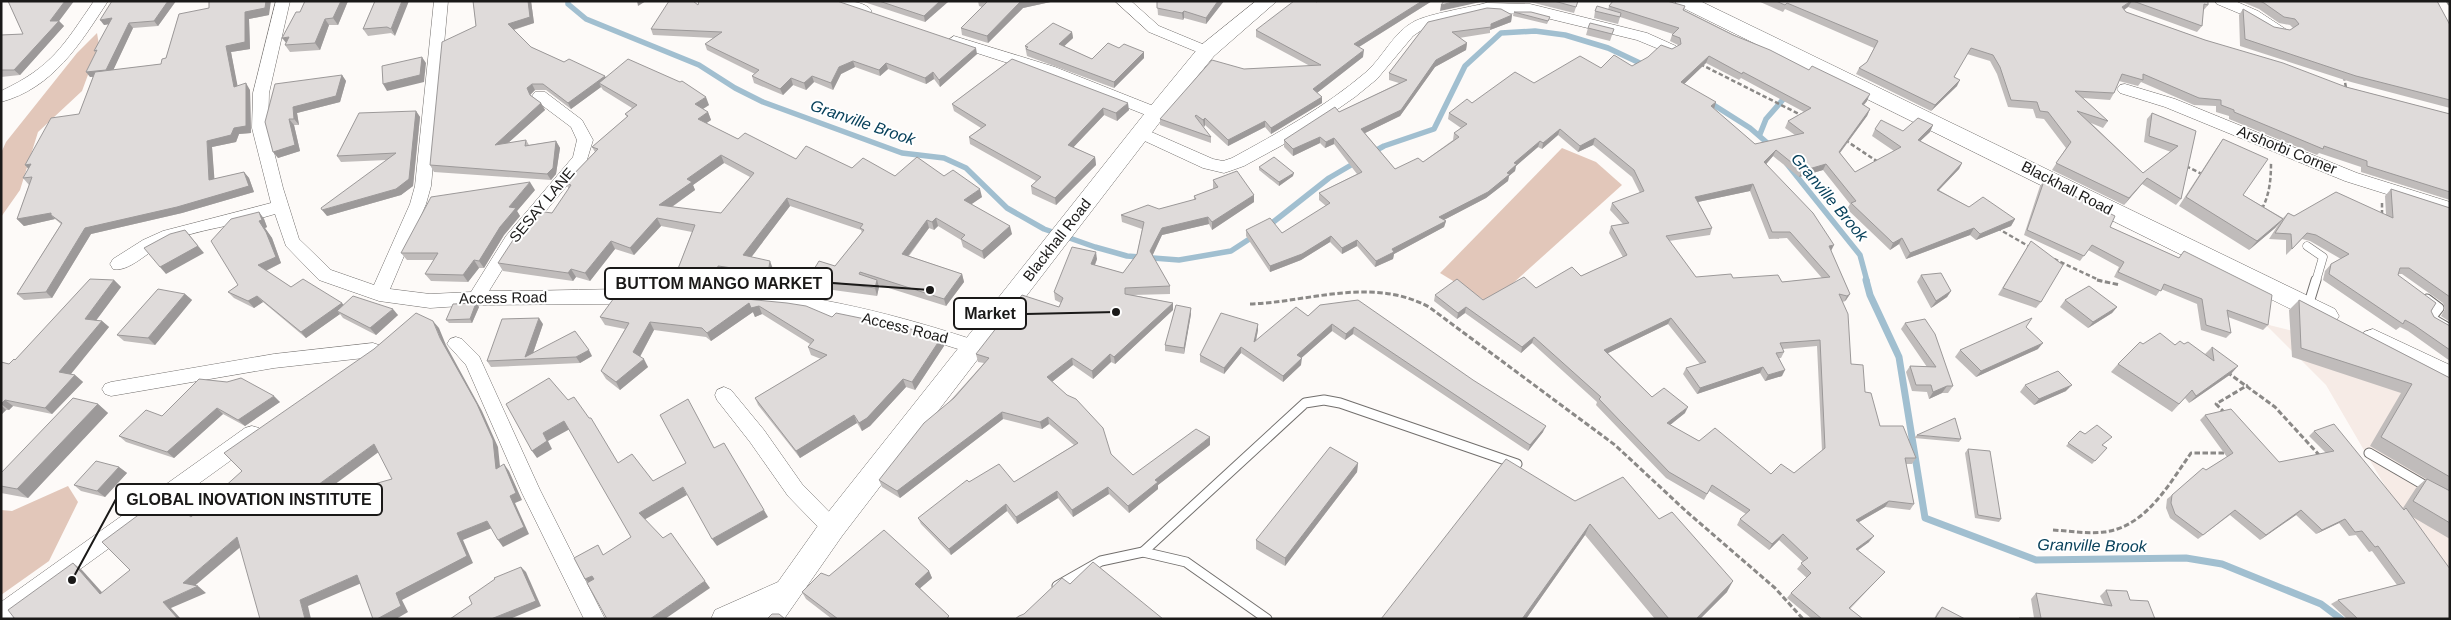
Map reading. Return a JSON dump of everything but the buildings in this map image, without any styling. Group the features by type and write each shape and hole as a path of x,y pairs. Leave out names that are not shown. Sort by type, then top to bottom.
{"main road":[{"name":"Blackhall Road","path":"768,619 832,528 1140,132 1207,51 1268,1"},
{"name":"Blackhall Road","path":"1684,1 2450,376"},
{"path":"725,619 789,590"}],"street":[{"path":"1,97 30,83 48,70 76,38 101,1"},
{"name":"Access Road","path":"283,1 261,93 260,128 280,206 292,242 325,275 379,294 430,301 476,298 729,296 792,302 907,326 974,347"},
{"path":"379,294 418,204 423,186 436,27 441,1"},
{"path":"839,1 882,17"},
{"path":"1122,1 1154,29 1207,51"},
{"path":"2222,1 2254,14 2274,29 2285,30"},
{"path":"1140,132 1209,164 1224,167 1238,162 1294,132 1350,93 1372,75 1408,33 1420,24 1486,8 1530,10 1611,27 1642,36 1671,49"},
{"path":"936,34 1050,70 1156,113"},
{"name":"Arshorbi Corner","path":"2125,89 2170,103 2382,188 2450,208"},
{"name":"SESAY LANE","path":"476,298 494,264 580,159 585,140 576,124 540,96"},
{"path":"118,264 144,247 169,235 253,216 280,206"},
{"path":"409,319 430,301"},
{"path":"111,389 380,344 341,373"},
{"path":"456,344 473,361 532,493 595,619"},
{"path":"724,395 757,436 795,490 832,528"},
{"path":"1,614 202,468 268,423"}],"lane":[{"path":"2307,246 2323,257 2308,306"},
{"path":"2418,294 2439,308 2431,318 2450,329"},
{"path":"1143,552 1305,403 1324,400 1340,403 1518,464"},
{"path":"2369,453 2450,500"},
{"path":"1048,594 1061,581 1100,561 1143,552 1186,562 1267,619"}],"path":[{"path":"2447,1 2450,6"},
{"path":"1671,49 1809,119"},
{"path":"2343,72 2346,88"},
{"path":"1840,136 1885,166"},
{"path":"2255,202 2263,207 2267,198 2271,180 2270,164 2275,144"},
{"path":"2182,164 2206,176"},
{"path":"2382,188 2382,224"},
{"path":"1991,225 2034,249"},
{"path":"2051,258 2099,281 2120,285"},
{"path":"1250,304 1269,304 1323,294 1353,292 1393,294 1426,306 1454,324 1615,445 1687,512 1775,588 1803,619"},
{"path":"2224,369 2248,385 2275,407 2321,458"},
{"path":"2230,418 2216,404 2248,385"},
{"path":"2053,530 2084,533 2111,531 2140,518 2191,453 2236,452"}],"shaded area":[{"path":"97,33 99,45 82,91 38,132 20,190 1,217 1,153 6,142 77,53"},
{"path":"1562,148 1596,162 1622,185 1511,285 1486,301 1440,273"},
{"path":"2265,324 2368,350 2450,375 2450,574 2396,505 2326,385"},
{"path":"68,486 78,502 49,561 1,595 1,510 12,511"}],"waterway":[{"name":"Granville Brook","path":"568,1 568,4 586,19 699,65 735,88 763,102 902,153 944,158 966,168 1007,208 1044,229 1095,247 1127,256 1179,260 1231,251 1254,236"},
{"name":"Granville Brook","path":"1373,152 1384,146 1434,129 1465,66 1501,33 1535,31 1565,35 1608,48 1644,65"},
{"path":"1760,134 1766,119 1787,95"},
{"name":"Granville Brook","path":"1709,102 1750,128 1772,147"},
{"name":"Granville Brook","path":"1267,227 1329,178 1358,161"},
{"name":"Granville Brook","path":"1787,164 1860,255 1867,281"},
{"name":"Granville Brook","path":"1866,280 1870,295 1899,357 1925,518 2036,560 2186,558 2222,564 2321,604 2341,619"}],"place":[{"name":"BUTTOM MANGO MARKET","path":"930,290"},
{"name":"Market","path":"1116,312"},
{"name":"GLOBAL INOVATION INSTITUTE","path":"72,580"}]}
